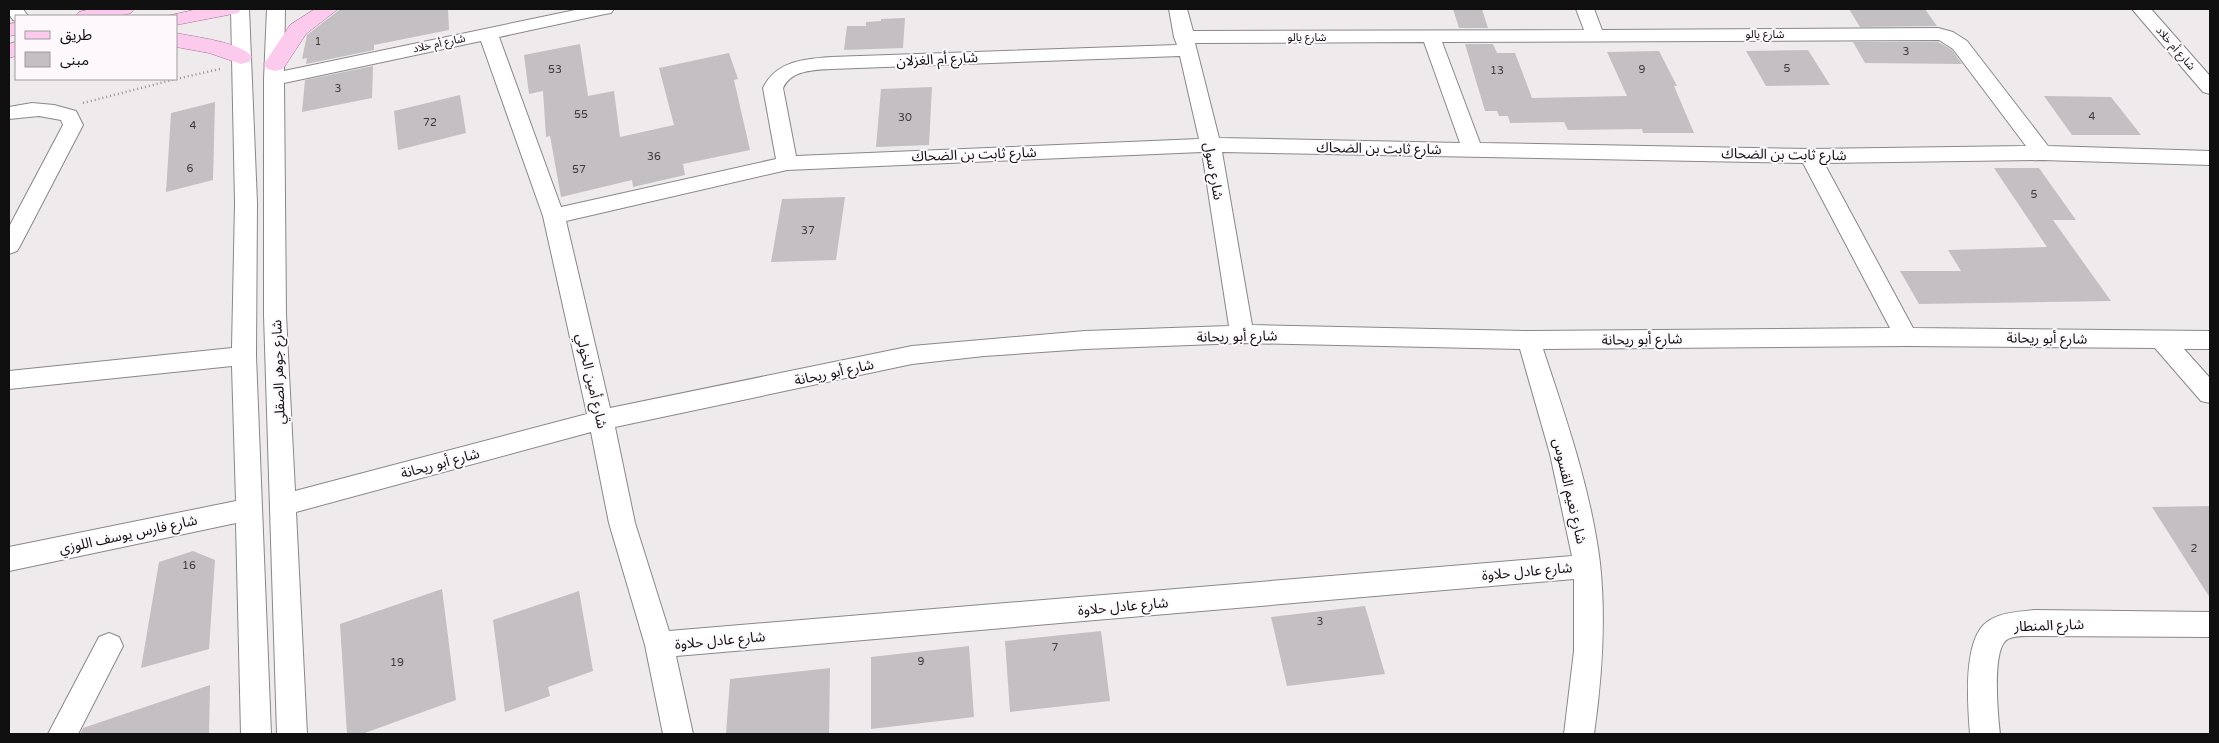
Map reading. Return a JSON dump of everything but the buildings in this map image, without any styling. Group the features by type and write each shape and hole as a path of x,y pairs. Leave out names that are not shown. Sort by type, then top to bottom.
{"main road":[{"path":"88,15 107,9"},
{"path":"91,15 124,9"},
{"path":"178,19 231,9"},
{"path":"275,72 298,30 328,9"},
{"path":"178,40 214,47 241,61"}],"street":[{"path":"240,9 246,203 244,356 247,510 256,734"},
{"name":"شارع جوهر الصقلي","path":"276,9 276,315 292,734"},
{"name":"شارع أم خلاد","path":"275,72 488,33 605,9"},
{"name":"شارع سول","path":"1178,9 1211,145 1242,334"},
{"path":"1585,9 1595,35"},
{"name":"شارع أم خلاد","path":"2141,9 2210,88"},
{"name":"شارع أمين الخولي","path":"488,33 554,216 601,420 622,523 659,645 678,734"},
{"name":"شارع يالو","path":"1185,44 1431,36 1868,33 1946,36 1960,45 2042,153"},
{"path":"1431,36 1472,149"},
{"name":"شارع أم الغزلان","path":"787,163 773,88 775,81 780,75 791,70 831,63 1185,44"},
{"path":"9,113 38,109 64,114 72,125 69,136 9,246"},
{"name":"شارع ثابت بن الضحاك","path":"554,216 787,163 1211,145 1810,156 2042,153 2210,158"},
{"path":"1810,156 1906,337"},
{"name":"شارع أبو ريحانة","path":"282,505 601,420 912,355 984,347 1085,340 1242,334 1529,340 1906,337 2210,340"},
{"name":"شارع نعيم القسوس","path":"1529,340 1550,406 1575,501 1587,566 1590,622 1585,695 1579,734"},
{"path":"2161,340 2210,394"},
{"path":"9,380 244,356"},
{"name":"شارع فارس يوسف اللوزي","path":"9,559 247,510"},
{"name":"شارع عادل حلاوة","path":"659,645 1587,566"},
{"name":"شارع المنطار","path":"1984,734 1982,702 1986,644 1994,632 2007,626 2035,623 2210,625"},
{"path":"63,734 109,646"}],"path":[{"path":"178,78 241,61"},
{"path":"64,114 108,95 172,80"}]}
